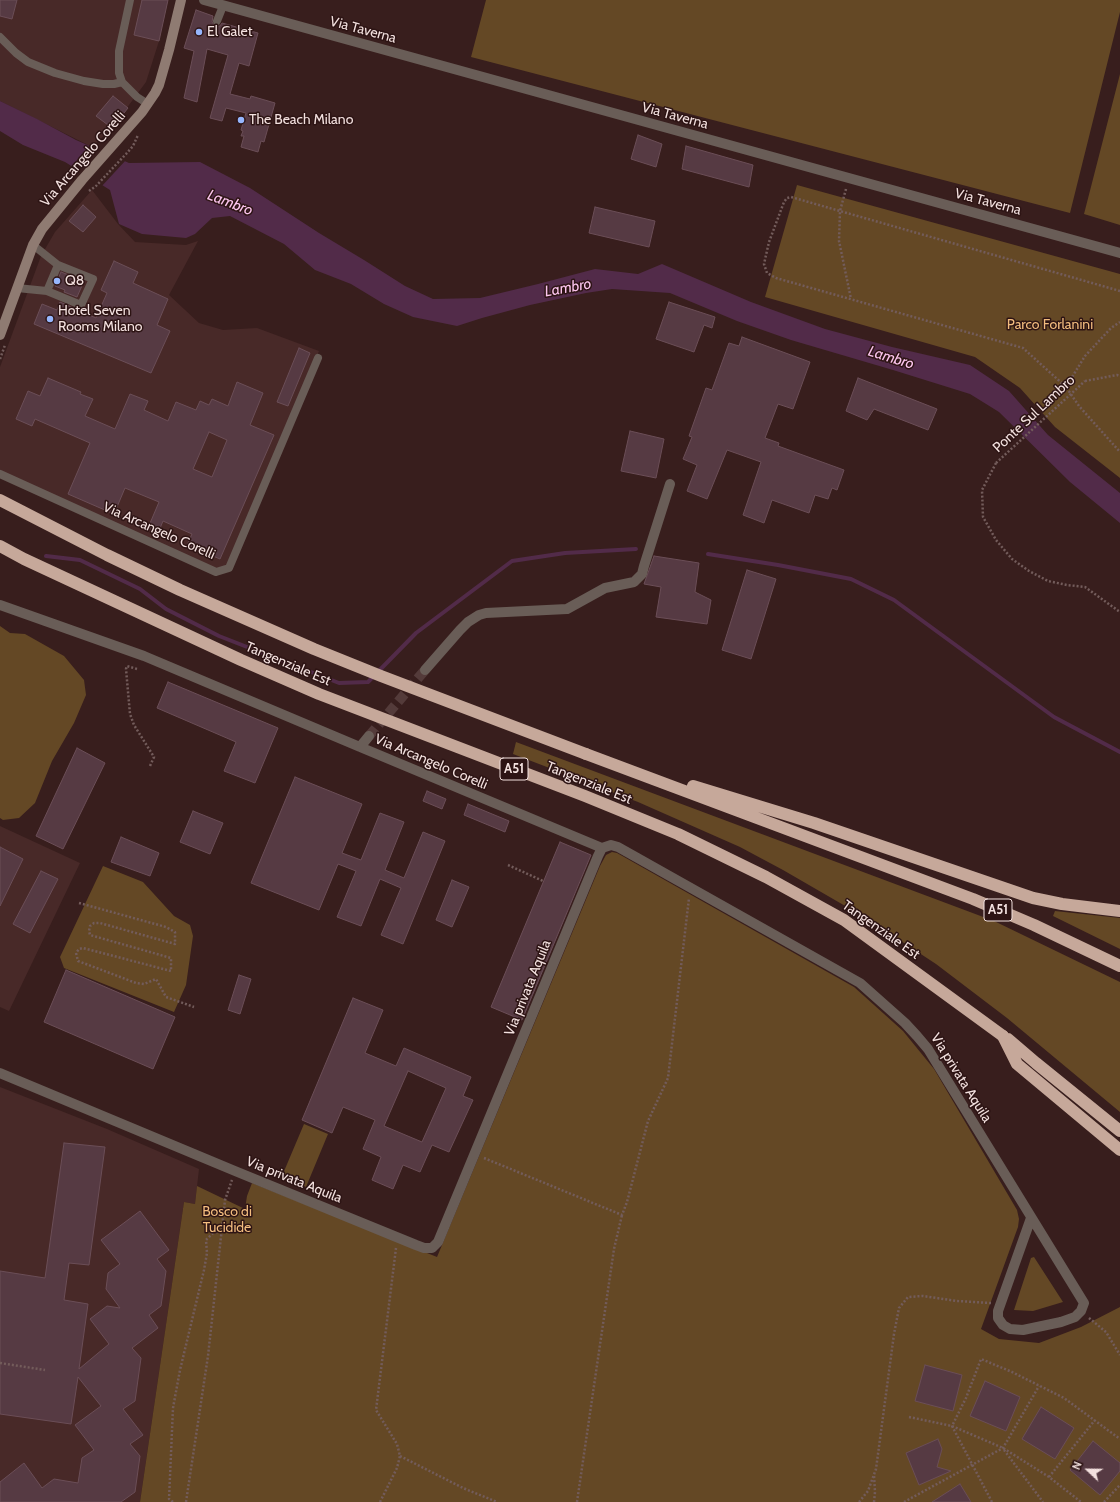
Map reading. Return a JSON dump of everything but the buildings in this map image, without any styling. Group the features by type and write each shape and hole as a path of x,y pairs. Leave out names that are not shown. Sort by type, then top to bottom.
{"highway":[{"name":"Tangenziale Est","path":"0,500 93,548 180,590 300,643 381,676 586,754 973,899 1034,925 1118,965"},
{"name":"Tangenziale Est","path":"0,546 24,559 312,691 585,796 678,834 766,876 844,920 1003,1036 1120,1131"},
{"path":"586,754 814,823 1033,898 1062,904 1120,911"},
{"path":"1003,1036 1017,1064 1120,1150"}],"street":[{"name":"Via Arcangelo Corelli","path":"0,335 33,245 42,229 148,104 159,85 181,0"},
{"name":"Via Taverna","path":"204,0 1120,253"},
{"path":"425,670 464,626 479,615 486,613 567,609 605,588 634,582 642,574 670,484"},
{"name":"Via Arcangelo Corelli","path":"0,605 144,656 602,848"},
{"name":"Via Arcangelo Corelli","path":"360,747 369,736"},
{"name":"Via privata Aquila","path":"0,1073 234,1171 424,1248 435,1246 598,856 602,848 611,845 860,984 905,1023 928,1049 1084,1303 1081,1311"},
{"path":"1031,1218 998,1311 998,1318 1003,1325 1010,1329 1023,1330 1061,1322 1075,1317 1081,1311"}],"lane":[{"path":"130,0 119,51 118,66 122,82 136,97 148,104"},
{"path":"217,21 223,6"},
{"path":"0,37 16,53 28,62 55,73 84,81 104,84 122,82"},
{"path":"17,288 47,291 82,305 93,279 58,265 33,245"},
{"path":"47,291 58,265"},
{"name":"Via Arcangelo Corelli","path":"0,474 216,572 229,568 318,358"}],"path":[{"path":"96,186 134,146 139,133"},
{"path":"848,178 840,211 839,241 851,299"},
{"path":"1120,291 791,197 787,198 784,202 769,242 764,264 767,273 776,278 1023,348 1066,387 1079,406 1120,452"},
{"path":"1066,387 1085,356 1111,328 1120,322"},
{"name":"Ponte Sul Lambro","path":"1120,376 1118,375 1085,381 996,463 982,490 983,517 996,540 1012,559 1048,581 1085,587 1095,596 1120,612"},
{"path":"137,668 127,666 126,669 130,714 134,725 154,757 150,766"},
{"path":"508,865 543,881"},
{"path":"577,1502 613,1256 622,1215 627,1202 648,1121 668,1078 690,888"},
{"path":"79,903 166,927 175,932 175,944 100,923 94,923 90,926 88,931 90,935 171,958 171,971 83,948 79,949 76,953 78,961 136,984 144,984 156,979 166,997 194,1007"},
{"path":"474,1154 622,1215"},
{"path":"186,1502 208,1356 225,1200 234,1171"},
{"path":"173,1502 169,1499 173,1408 180,1370 204,1270 207,1253 206,1240 213,1234 221,1231"},
{"path":"380,1502 397,1468 400,1456 397,1444 376,1410 397,1237"},
{"path":"859,1502 868,1491 874,1474 899,1308 908,1297 923,1296 957,1301 991,1303 1003,1297"},
{"path":"1081,1311 1106,1332 1120,1355"},
{"path":"952,1426 966,1398 981,1359 1012,1372 1064,1398 1120,1439"},
{"path":"0,1363 45,1370"},
{"path":"904,1502 1003,1448 1039,1386"},
{"path":"909,1417 952,1426 1003,1448 1049,1477 1081,1502"},
{"path":"1049,1477 1095,1420"},
{"path":"952,1426 992,1502"},
{"path":"1003,1448 1043,1502"},
{"path":"400,1456 462,1488 497,1502"},
{"path":"874,1474 874,1502"},
{"path":"1104,1502 1120,1485"}],"shaded area":[{"path":"0,0 168,0 159,41 146,82 112,128 92,147 0,101"},
{"path":"92,190 118,224 135,242 186,245 198,241 169,295 199,323 223,330 257,328 319,351 227,565 216,570 0,471 0,367 41,256 55,232"},
{"path":"0,826 80,863 9,1011 0,1007"},
{"path":"0,1087 107,1129 199,1169 195,1204 184,1202 140,1502 0,1502"}],"green space":[{"path":"486,0 1120,0 1120,12 1070,213 471,57"},
{"path":"1120,74 1120,225 1084,214"},
{"name":"Parco Forlanini","path":"797,185 1120,274 1120,478 1055,427 1020,388 975,357 765,297"},
{"path":"0,626 10,633 25,634 64,656 84,680 86,695 74,723 52,761 35,803 19,818 3,820 0,818"},
{"path":"516,742 994,921 1120,982 1120,1112 1007,1018 936,964 866,918 740,847 638,802 513,754"},
{"name":"Bosco di Tucidide","path":"612,852 617,853 854,987 903,1031 934,1069 1017,1210 1019,1219 1018,1227 981,1329 999,1339 1039,1343 1081,1327 1120,1307 1120,1502 140,1502 184,1202 195,1204 197,1186 245,1209 247,1196 252,1183 437,1257 600,866 606,855"},
{"path":"103,866 143,882 174,916 190,925 193,936 186,985 174,1012 64,968 60,957"},
{"path":"1055,911 1120,918 1120,949 1053,916"},
{"path":"304,1124 328,1134 306,1187 282,1176"},
{"path":"1034,1257 1063,1302 1033,1311 1014,1310 1031,1258"}],"water":[{"name":"Lambro","path":"0,101 76,140 129,163 200,162 250,188 405,286 433,299 480,298 595,269 638,274 662,264 751,302 825,329 892,347 970,365 1009,391 1048,435 1120,493 1120,523 1070,482 999,412 970,394 791,340 737,321 670,293 612,289 586,293 530,305 457,326 413,317 384,304 351,284 315,270 284,244 230,216 212,218 195,234 186,238 142,234 119,224 110,190 65,162 23,145 0,131"}],"pier":[{"path":"91,144 126,160 101,187 70,168"}],"waterway":[{"path":"46,556 80,560 140,589 166,609 219,636 339,683 368,682 416,633 512,561 565,553 636,549"},
{"path":"708,554 778,565 851,579 894,600 1054,717 1120,752"}],"tunnel":[{"path":"369,736 425,670"}],"place":[{"name":"El Galet","path":"199,32"},
{"name":"The Beach Milano","path":"241,120"},
{"name":"Q8","path":"57,281"},
{"name":"Hotel Seven Rooms Milano","path":"50,319"}]}
